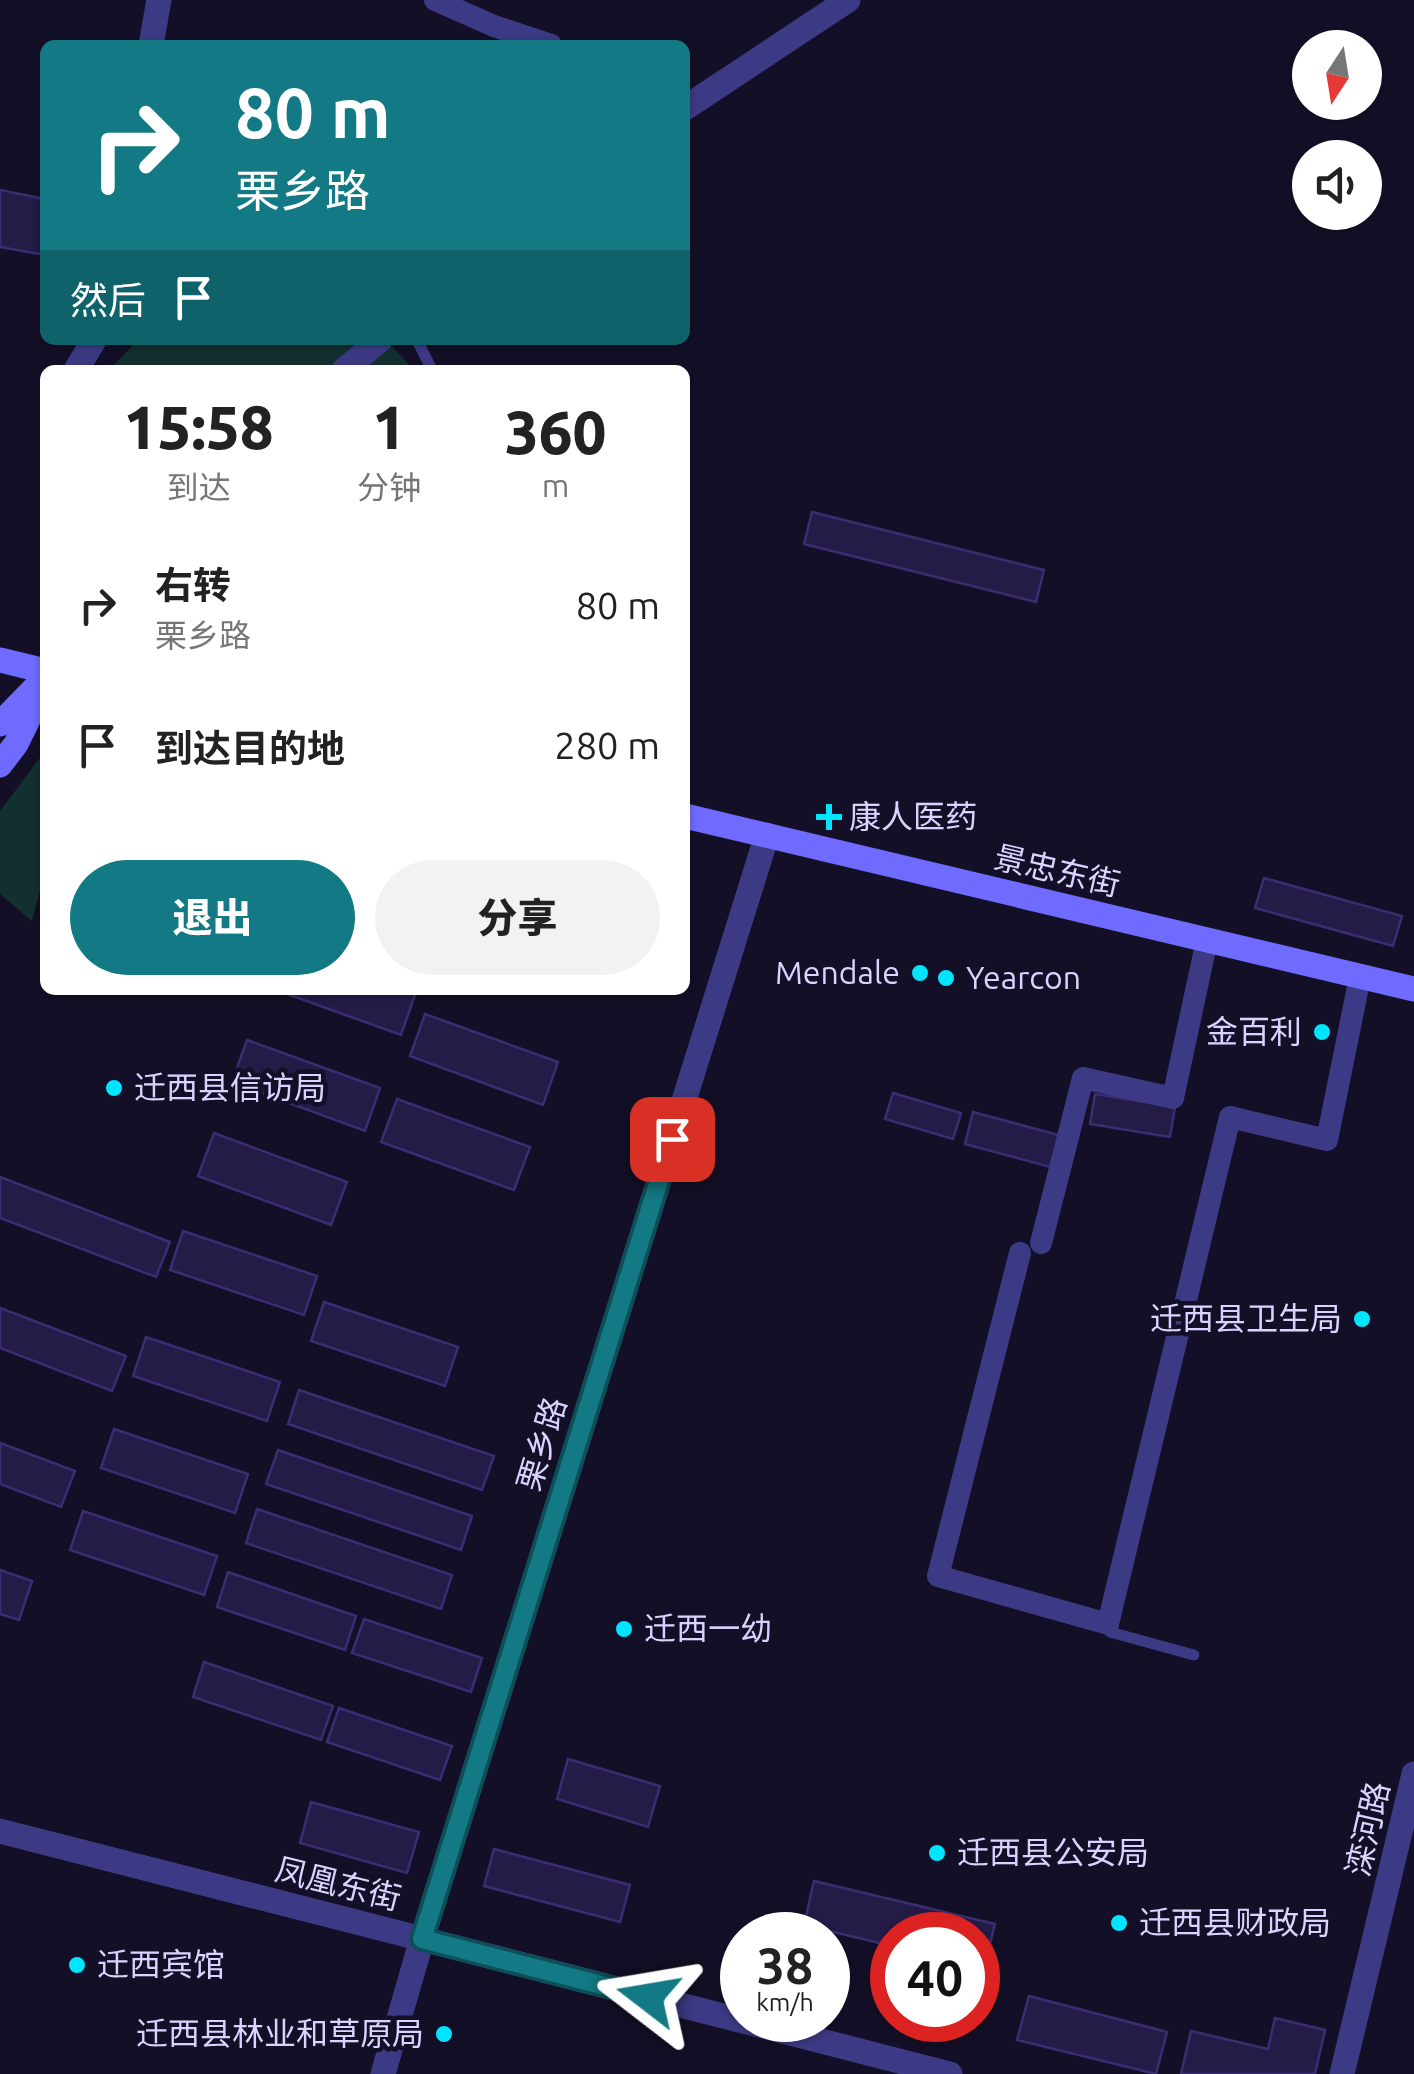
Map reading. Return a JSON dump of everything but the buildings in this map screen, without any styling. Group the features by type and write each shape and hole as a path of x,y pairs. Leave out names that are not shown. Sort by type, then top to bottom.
{"main road":[{"path":"0,660 40,676"},
{"path":"0,724 40,683"},
{"path":"0,765 16,744 40,689"},
{"name":"景忠东街","path":"690,817 1414,989"}],"street":[{"path":"152,40 159,0"},
{"path":"436,0 492,36 518,40"},
{"path":"691,98 848,0"},
{"path":"350,365 374,345"},
{"name":"栗乡路","path":"383,2074 767,835"},
{"path":"1206,940 1173,1098 1082,1078 938,1576 1108,1624 1230,1117 1327,1140 1360,976"},
{"name":"滦河路","path":"1342,2074 1414,1774"},
{"name":"凤凰东街","path":"0,1831 950,2074"}],"lane":[{"path":"1108,1624 1110,1632 1194,1655"}],"green space":[{"path":"133,345 391,345 409,365 114,365"},
{"path":"40,758 40,890 32,921 0,894 0,811"}],"place":[{"name":"康人医药","path":"829,817"},
{"name":"Mendale","path":"920,973"},
{"name":"Yearcon","path":"946,978"},
{"name":"金百利","path":"1322,1032"},
{"name":"迁西县信访局","path":"114,1088"},
{"name":"迁西县卫生局","path":"1362,1319"},
{"name":"迁西一幼","path":"624,1629"},
{"name":"迁西县公安局","path":"937,1853"},
{"name":"迁西县财政局","path":"1119,1923"},
{"name":"迁西宾馆","path":"77,1965"},
{"name":"迁西县林业和草原局","path":"444,2034"}],"route":[{"path":"648,1997 422,1939 672,1139"}]}
